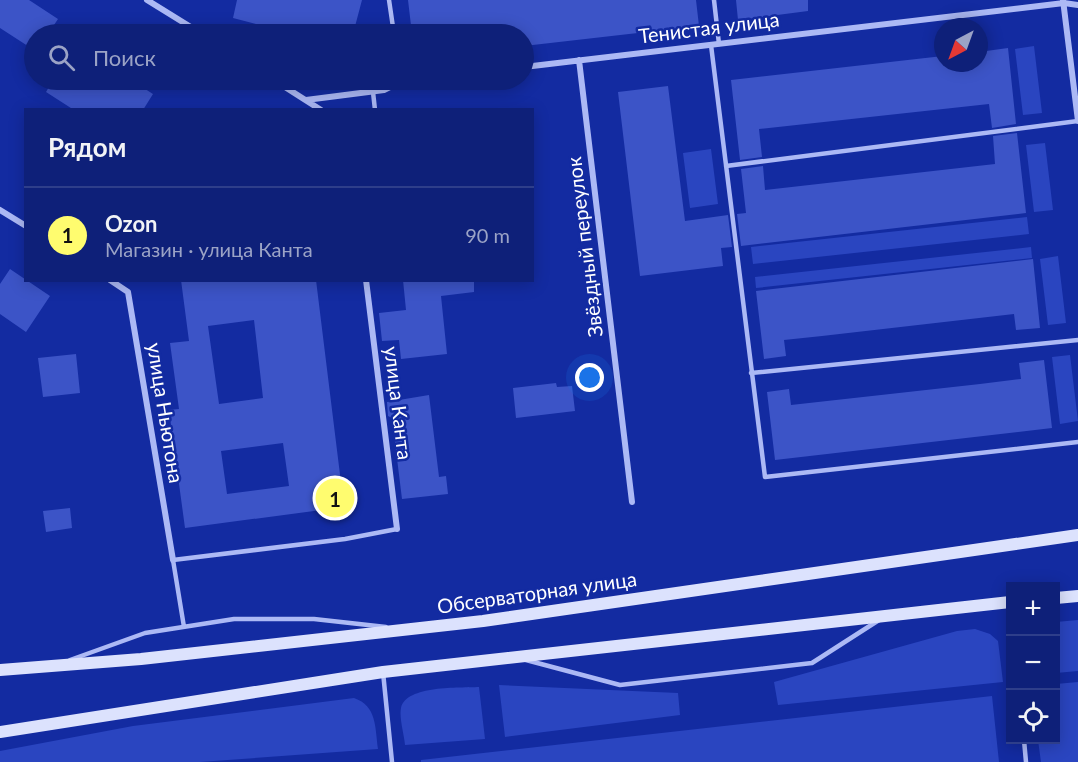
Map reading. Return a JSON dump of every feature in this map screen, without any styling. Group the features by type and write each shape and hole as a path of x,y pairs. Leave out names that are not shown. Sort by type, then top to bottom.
{"main road":[{"name":"Обсерваторная улица","path":"0,670 495,620 1078,535"},
{"path":"1060,598 1078,596"},
{"path":"0,732 383,672 1006,602"}],"street":[{"path":"147,0 186,24"},
{"path":"1064,2 1078,121"},
{"name":"Тенистая улица","path":"534,66 1064,2 1078,5"},
{"name":"Звёздный переулок","path":"579,60 632,502"},
{"path":"290,90 318,108"},
{"path":"306,100 383,90"},
{"path":"0,210 24,225"},
{"name":"улица Ньютона","path":"113,282 128,292 172,560"},
{"name":"улица Канта","path":"366,282 397,529"}],"lane":[{"path":"389,0 393,24"},
{"path":"714,0 719,44"},
{"path":"711,45 763,474 767,478 1078,441"},
{"path":"373,92 375,108"},
{"path":"726,166 1078,121"},
{"path":"751,373 1078,340"},
{"path":"184,627 172,560 345,538 397,529"},
{"path":"515,657 620,685 812,663 885,616"},
{"path":"52,666 145,633 234,619 315,619 409,630"},
{"path":"383,672 392,762"},
{"path":"1024,744 1026,762"}],"shaded area":[{"path":"1034,46 1042,113 1023,115 1015,49"},
{"path":"1045,143 1053,210 1034,212 1026,145"},
{"path":"711,149 718,204 690,208 683,153"},
{"path":"1027,217 1029,234 753,264 751,247"},
{"path":"1031,247 1032,258 756,288 755,277"},
{"path":"1058,256 1066,323 1048,325 1040,259"},
{"path":"1070,355 1078,421 1060,424 1052,357"},
{"path":"1078,620 1078,671 1060,673 1060,622"},
{"path":"975,629 990,634 998,641 1003,682 778,705 774,682 957,631"},
{"path":"1078,682 1078,762 1041,762 1039,744 1060,744 1060,684"},
{"path":"499,685 678,693 680,715 505,737"},
{"path":"479,687 485,739 405,745 401,708 405,701 413,695 435,689"},
{"path":"992,696 999,762 421,762 421,760"},
{"path":"354,698 367,706 374,718 378,749 200,762 0,762 0,751 133,726"}],"building":[{"path":"0,0 29,0 58,19 55,24 24,24 24,44 0,28"},
{"path":"237,0 362,0 356,24 256,24 233,18"},
{"path":"408,0 696,0 699,26 534,45 534,24 411,24"},
{"path":"736,0 808,0 808,11 738,20"},
{"path":"1008,48 1016,124 992,128 989,104 759,129 762,157 740,160 731,80 934,57 934,72 988,72 988,51"},
{"path":"668,86 685,221 728,215 732,247 721,248 723,266 640,276 618,92"},
{"path":"47,90 147,90 153,94 144,108 71,108 46,92"},
{"path":"1017,133 1026,213 741,246 737,214 746,213 741,169 763,166 765,190 995,164 993,136"},
{"path":"1033,259 1040,328 1016,330 1014,314 784,340 786,356 764,359 756,291"},
{"path":"10,269 24,278 24,282 29,282 50,296 26,332 0,314 0,284"},
{"path":"181,282 316,282 344,507 185,528 169,410 179,409 170,343 189,341","holes":["254,320 263,398 219,404 208,326","283,443 289,486 227,494 221,451"]},
{"path":"403,282 474,282 474,292 441,296 447,354 401,359 399,340 382,341 379,313 406,310"},
{"path":"76,354 80,393 43,397 38,358"},
{"path":"1044,360 1052,428 775,460 767,392 789,389 791,405 980,384 1021,379 1019,363"},
{"path":"556,383 557,387 572,386 575,411 516,418 513,388"},
{"path":"429,395 439,477 446,476 448,494 402,499 392,418 388,416 387,402"},
{"path":"70,508 72,528 46,532 43,511"}],"place":[{"name":"Ozon","path":"335,498"}]}
